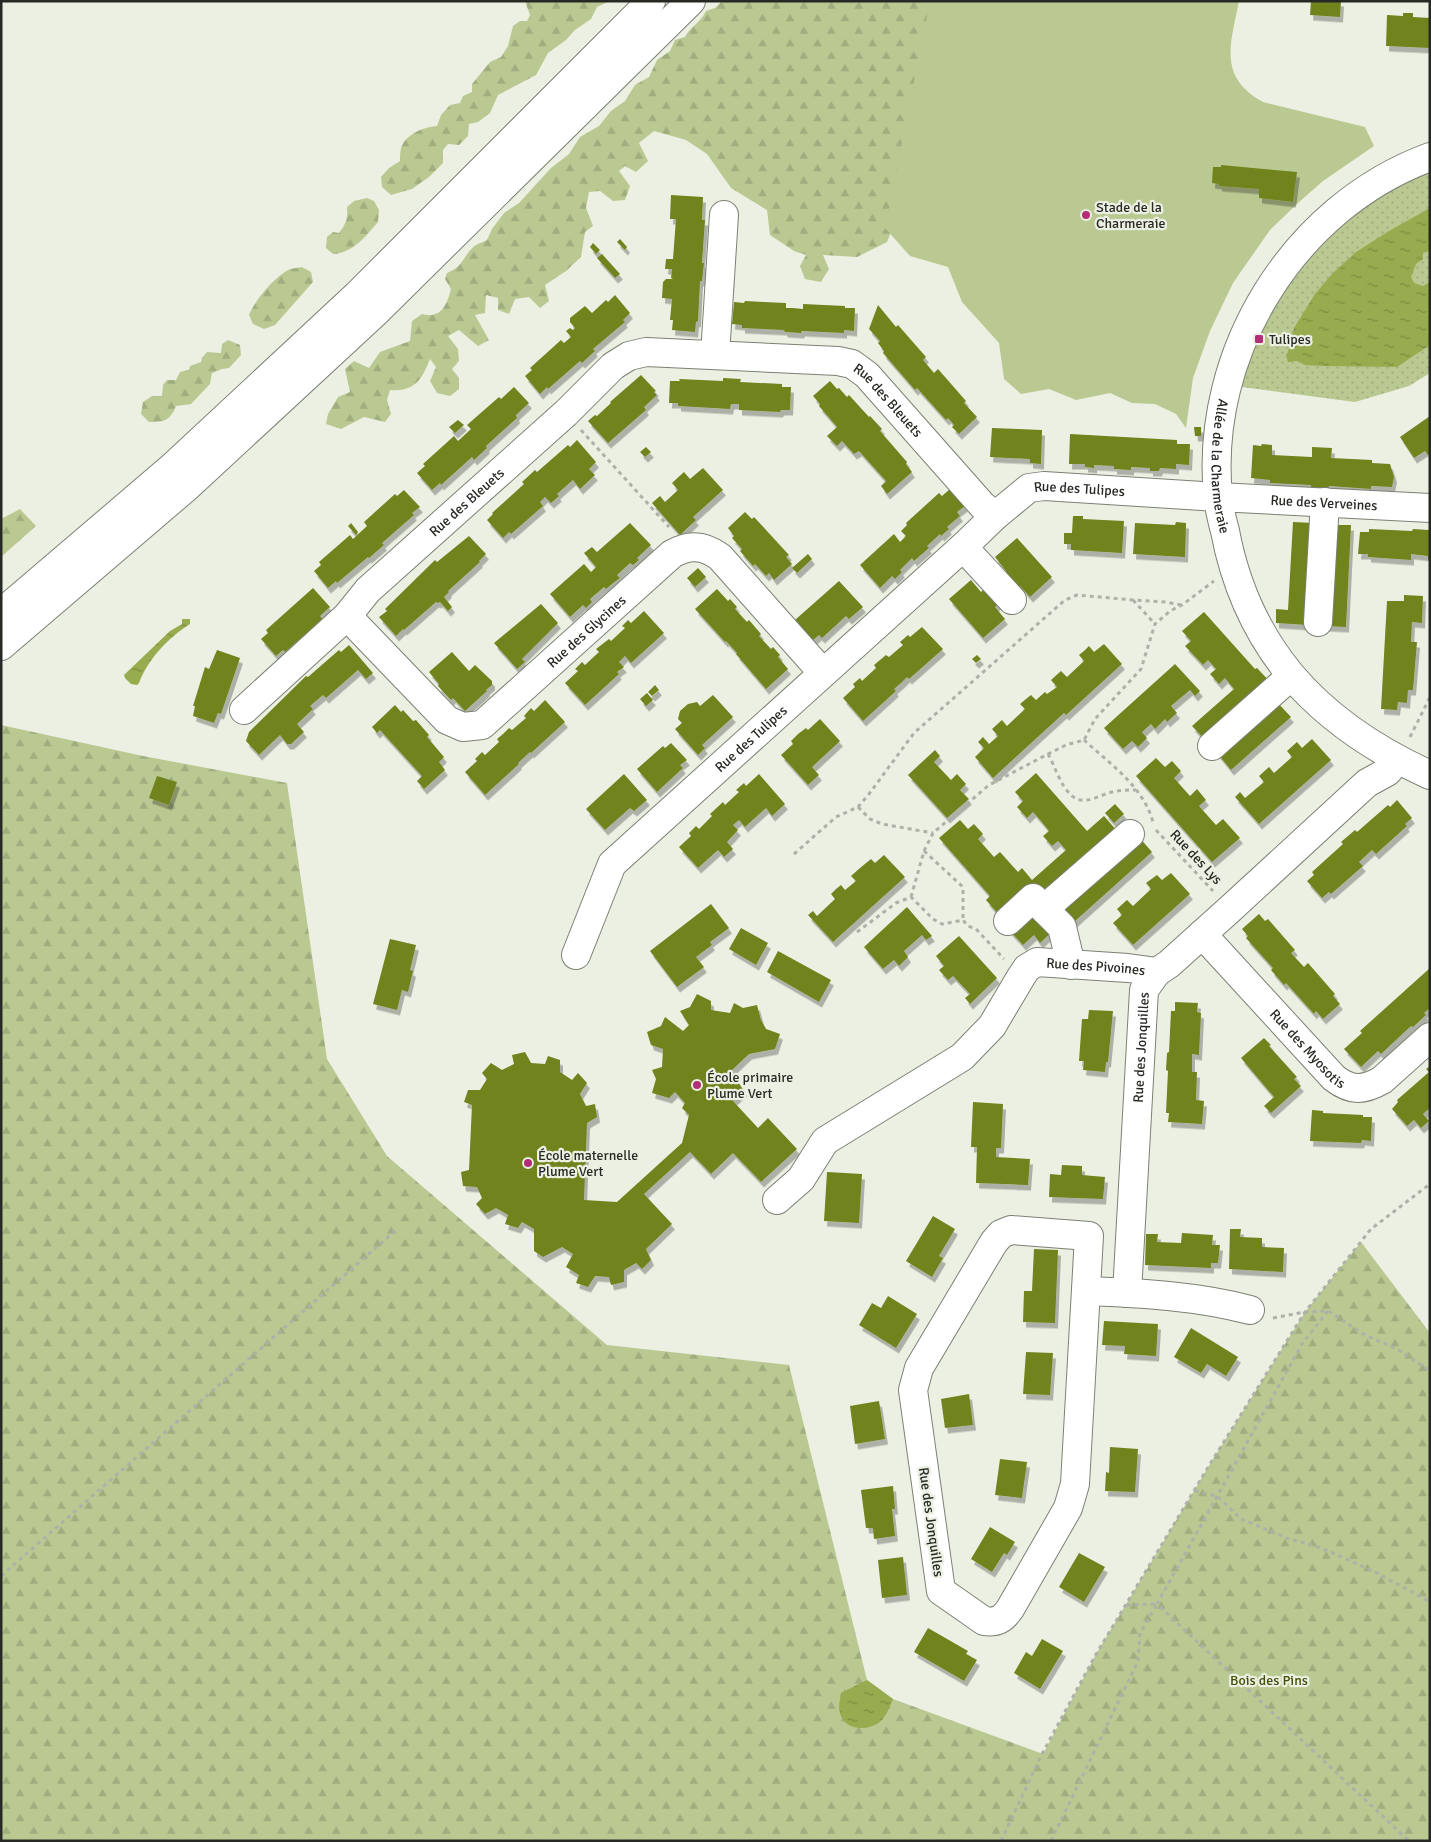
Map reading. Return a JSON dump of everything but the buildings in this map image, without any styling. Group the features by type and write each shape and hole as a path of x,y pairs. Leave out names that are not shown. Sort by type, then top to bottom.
{"main road":[{"path":"1,613 170,468 357,295 651,1"},
{"path":"1,646 187,487 374,314 690,1"},
{"name":"Allée de la Charmeraie","path":"1430,157 1378,182 1327,219 1295,252 1260,302 1240,345 1224,399 1217,450 1218,497 1233,567 1256,622 1291,676 1333,717 1354,734 1398,760 1430,775"},
{"path":"715,355 724,215"},
{"name":"Rue des Bleuets","path":"244,710 347,616 368,590 566,413 614,366 628,356 646,352 838,361 858,368 867,374 982,505 995,516"},
{"name":"Rue des Tulipes","path":"576,955 612,864 995,516 1029,488 1044,486 1218,497"},
{"name":"Rue des Verveines","path":"1218,497 1430,508"},
{"path":"1318,622 1325,502"},
{"path":"684,549 701,547 710,550 720,557 823,673"},
{"path":"963,547 1012,600"},
{"name":"Rue des Glycines","path":"347,616 447,720 462,727 482,725 659,565 672,554 684,549"},
{"path":"1212,746 1291,676"},
{"name":"Rue des Jonquilles","path":"1127,1293 1144,990 1157,972 1229,910 1367,783 1387,772 1398,760"},
{"path":"1044,909 1130,834"},
{"path":"1008,921 1033,898 1062,927 1072,965"},
{"name":"Rue des Myosotis","path":"1202,934 1334,1078 1343,1085 1354,1088 1367,1087 1382,1080 1430,1037"},
{"name":"Rue des Pivoines","path":"777,1200 801,1179 825,1140 962,1057 992,1026 1020,977 1027,968 1037,962 1157,972"},
{"name":"Rue des Jonquilles","path":"1011,1230 1089,1236 1086,1291 1073,1492 1064,1516 1007,1613 997,1622 984,1621 941,1591 939,1586 913,1390 915,1378 919,1368 994,1242 1001,1234 1011,1230"},
{"path":"1089,1236 1130,1239"},
{"path":"1086,1291 1221,1302 1250,1310"}],"path":[{"path":"566,413 667,524 684,549"},
{"path":"911,897 924,851 933,833 989,785 1066,745 1084,740 1095,719 1141,669 1155,624 1170,611 1182,605 1233,567"},
{"path":"794,854 836,817 858,807 914,733 1065,600 1077,595 1182,605"},
{"path":"1133,600 1155,624"},
{"path":"1398,760 1430,698"},
{"name":"Rue des Lys","path":"1084,740 1137,790 1149,809 1156,831 1229,910"},
{"path":"1048,754 1063,785 1072,797 1093,800 1114,791 1137,790"},
{"path":"858,807 870,819 882,824 933,833"},
{"path":"924,851 963,887 962,920 968,926 976,929 1020,977"},
{"path":"911,897 933,919 942,924 962,920"},
{"path":"857,932 896,903 911,897"},
{"path":"1001,1841 1042,1755 1095,1656 1210,1464 1305,1312 1371,1228 1430,1184"},
{"path":"1,1576 396,1230"},
{"path":"1305,1312 1328,1311 1365,1335 1397,1349 1430,1371"},
{"path":"1051,1841 1138,1661 1140,1633 1302,1344 1328,1311"},
{"path":"1195,1491 1216,1496 1241,1519 1289,1539 1313,1545 1333,1553 1379,1574 1430,1602"},
{"path":"1126,1605 1157,1604 1409,1841"}],"green space":[{"path":"525,1 610,1 597,7 591,19 548,53 536,75 498,95 490,113 478,122 469,124 468,136 459,145 448,144 443,150 443,163 429,177 412,189 391,195 382,187 381,177 389,168 400,161 403,143 416,132 437,126 441,115 450,105 460,103 463,96 472,92 472,84 490,62 501,57 508,46 513,26 520,21 527,21 530,15"},
{"path":"722,1 980,1 887,242 857,257 823,255 829,269 821,282 805,279 800,266 806,255 794,251 770,235 767,210 731,188 707,154 686,140 654,131 639,143 648,161 636,172 625,166 619,171 630,186 625,200 613,201 600,191 589,192 586,208 593,226 585,232 581,257 566,271 545,285 549,301 540,308 529,297 515,299 509,314 498,310 498,298 486,295 485,313 475,315 489,340 478,346 459,330 448,336 458,349 459,361 452,369 459,378 459,389 450,396 437,393 430,381 436,367 430,359 420,379 411,387 390,390 387,400 391,414 385,422 364,417 341,429 326,424 328,414 338,397 350,392 345,369 354,361 369,368 380,352 410,341 412,321 422,314 438,313 445,305 451,289 445,279 447,273 461,263 472,248 487,240 492,229 504,213 519,203 551,168 569,154 580,137 599,126 611,111 625,101 635,85 649,77 657,60 670,51 675,40 685,37 706,11 715,8"},
{"name":"Stade de la Charmeraie","path":"930,1 1239,1 1231,45 1231,58 1233,70 1239,82 1248,92 1263,102 1365,127 1374,146 1323,181 1270,230 1233,283 1210,331 1193,378 1186,428 1176,414 1155,404 1132,403 1110,393 1076,400 1049,389 1021,394 1004,379 999,343 962,302 948,267 910,256 885,228"},
{"path":"1430,157 1430,373 1409,386 1355,402 1227,385 1280,272"},
{"path":"367,198 374,201 379,210 378,222 353,247 347,251 333,254 326,248 327,237 333,232 339,233 341,230 346,221 347,207 354,201"},
{"path":"302,267 311,272 313,282 275,325 264,329 253,324 249,315 266,289 278,277 290,269"},
{"path":"228,340 240,345 241,355 229,368 212,373 210,384 191,404 176,406 169,418 159,422 149,422 141,414 143,402 152,396 162,396 163,385 167,380 176,380 180,372 189,370 190,366 201,362 207,352 221,353 222,344"},
{"path":"20,509 36,526 1,557 1,519"},
{"name":"Bois des Pins","path":"1,725 143,756 287,783 327,1059 387,1156 607,1345 789,1365 867,1680 893,1699 1043,1754 1095,1656 1210,1464 1305,1312 1361,1242 1430,1333 1430,1841 1,1841"}],"water":[{"path":"1430,208 1430,251 1423,253 1423,259 1416,264 1411,277 1414,283 1423,286 1430,282 1430,345 1397,367 1322,366 1305,365 1297,361 1288,362 1286,355 1294,328 1315,294 1332,274 1356,252"},
{"path":"182,619 190,619 190,624 174,636 153,657 139,683 137,685 131,684 124,675 170,631 182,624"},
{"path":"867,1680 893,1699 882,1720 871,1726 858,1728 842,1719 839,1706 841,1693"}],"place":[{"name":"Stade de la Charmeraie","path":"1086,215"},
{"name":"Tulipes","path":"1259,339"},
{"name":"École primaire Plume Vert","path":"697,1085"},
{"name":"École maternelle Plume Vert","path":"528,1163"}]}
